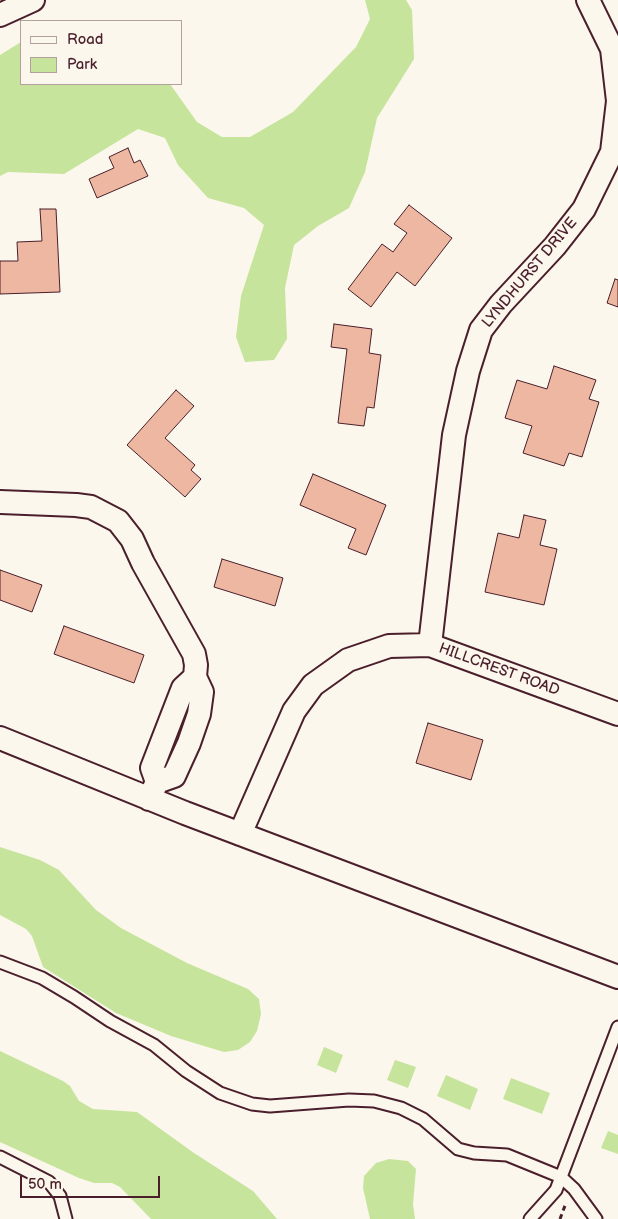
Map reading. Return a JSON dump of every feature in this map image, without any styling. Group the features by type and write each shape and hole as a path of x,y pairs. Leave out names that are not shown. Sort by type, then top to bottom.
{"street":[{"path":"0,15 33,0"},
{"name":"LYNDHURST DRIVE","path":"430,645 454,435 468,371 481,330 501,304 555,246 584,209 612,152 618,101 612,49 588,0"},
{"path":"0,502 76,505 91,508 118,521 132,539 143,563 194,654 196,665 195,677 202,692 199,714 174,776 153,790"},
{"name":"HILLCREST ROAD","path":"240,834 294,711 313,685 348,660 389,646 430,645 618,714"},
{"path":"0,738 153,790 240,834 618,977"}],"lane":[{"path":"0,962 42,978 110,1021 154,1045 209,1087 231,1097 252,1104 270,1106 349,1100 388,1104 423,1119 458,1149 474,1153 507,1156 561,1177 574,1189 596,1219"},
{"path":"530,1219 556,1190 618,1027"},
{"path":"0,1157 48,1182 60,1196 66,1219"}],"green space":[{"path":"365,0 406,0 412,10 414,59 377,118 365,172 349,208 318,226 294,245 285,288 287,339 274,360 245,362 236,337 241,296 264,225 244,208 208,198 178,165 165,138 138,129 64,174 8,172 0,176 0,55 20,43 20,85 171,85 197,122 222,137 250,137 293,112 356,47 370,19"},
{"path":"0,847 40,860 59,870 96,910 121,928 187,963 248,989 259,999 261,1014 257,1031 250,1042 238,1050 224,1052 171,1036 116,1013 43,967 32,936 26,929 0,915"},
{"path":"324,1047 343,1055 336,1073 317,1065"},
{"path":"0,1051 63,1081 70,1086 79,1101 93,1109 137,1112 194,1153 253,1191 277,1219 151,1219 120,1187 112,1183 94,1183 79,1178 0,1142"},
{"path":"395,1060 416,1067 408,1088 387,1080"},
{"path":"446,1075 478,1089 470,1110 437,1096"},
{"path":"511,1078 550,1093 542,1114 503,1099"},
{"path":"608,1131 618,1135 618,1154 601,1148"},
{"path":"389,1159 408,1161 416,1169 413,1204 415,1219 370,1219 363,1188 364,1176 376,1163"}],"building":[{"path":"128,148 134,163 140,160 148,176 97,198 89,179 114,168 109,157"},
{"path":"409,205 452,238 415,286 397,272 371,307 348,289 382,244 393,252 407,233 394,224"},
{"path":"40,209 56,209 60,292 0,294 0,261 18,261 17,242 42,241"},
{"path":"615,279 618,280 618,307 607,303"},
{"path":"334,324 372,329 369,353 381,355 374,408 367,407 364,426 338,423 347,349 331,347"},
{"path":"554,366 596,380 589,399 599,402 582,457 569,453 564,466 523,453 532,426 505,418 517,380 547,389"},
{"path":"176,390 194,406 165,438 195,465 191,470 201,479 185,497 127,445"},
{"path":"313,474 386,505 366,555 348,548 356,529 300,505"},
{"path":"524,515 546,520 540,545 557,549 544,605 485,592 498,533 519,538"},
{"path":"222,559 283,578 275,606 214,587"},
{"path":"0,570 42,585 32,612 0,600"},
{"path":"64,626 144,655 134,683 54,654"},
{"path":"428,723 483,740 471,780 416,763"}]}
